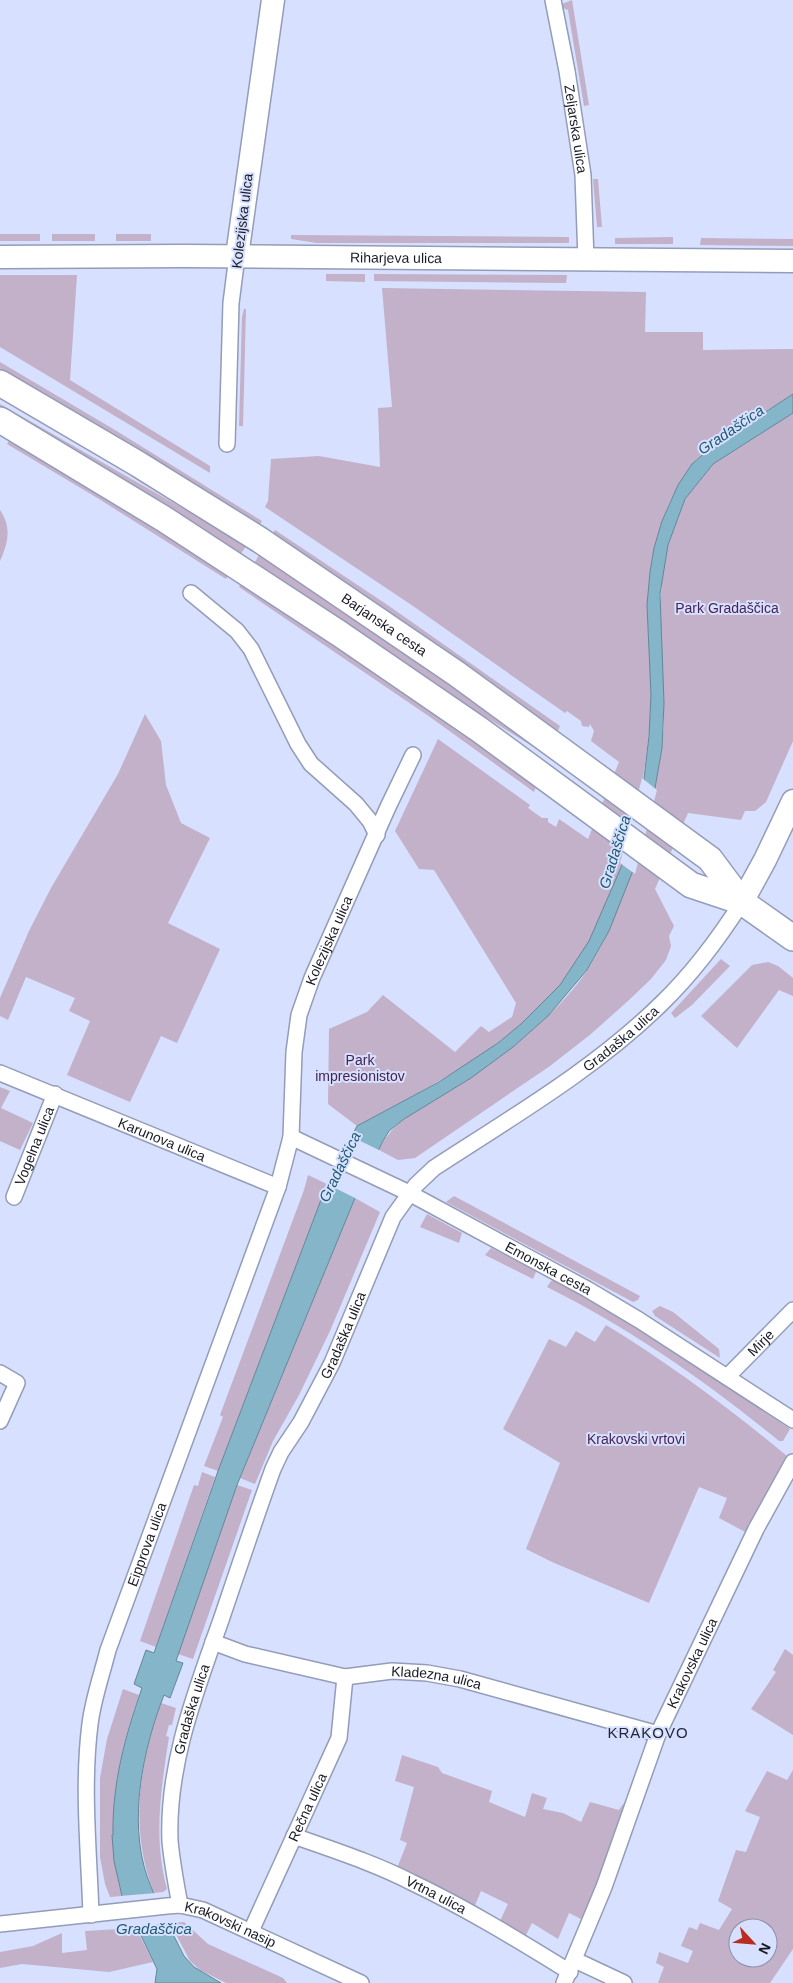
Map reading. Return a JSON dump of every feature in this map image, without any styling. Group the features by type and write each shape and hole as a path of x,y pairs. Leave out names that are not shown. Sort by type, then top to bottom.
{"main road":[{"name":"Barjanska cesta","path":"0,383 130,459 260,540 442,663 710,859 742,902"},
{"name":"Barjanska cesta","path":"0,420 164,519 258,579 480,730 691,885 742,902 793,938"}],"street":[{"name":"Kolezijska ulica","path":"227,444 231,303 273,0"},
{"name":"Zeljarska ulica","path":"553,0 567,71 583,175 586,260"},
{"name":"Riharjeva ulica","path":"0,257 237,256 793,261"},
{"path":"191,592 236,631 251,649 298,744 311,764 356,804 370,821 376,835"},
{"name":"Kolezijska ulica","path":"291,1138 294,1052 299,1015 312,978 413,755"},
{"path":"742,902 765,860 793,801"},
{"name":"Gradaška ulica","path":"173,1905 170,1841 173,1793 185,1725 277,1461 301,1422 332,1363 393,1217 409,1193 434,1168 564,1082 646,1018 679,986 706,954 742,902"},
{"name":"Karunova ulica","path":"0,1073 278,1187"},
{"name":"Vogelna ulica","path":"14,1198 55,1094"},
{"path":"278,1187 291,1138"},
{"name":"Emonska cesta","path":"291,1138 409,1193 602,1298 793,1420"},
{"name":"Eipprova ulica","path":"91,1915 86,1775 94,1701 108,1650 278,1187"},
{"name":"Mirje","path":"727,1377 793,1310"},
{"path":"0,1373 17,1382 0,1421"},
{"name":"Krakovska ulica","path":"570,1972 608,1878 658,1734 756,1529 793,1462"},
{"name":"Kladezna ulica","path":"213,1642 244,1654 345,1677 392,1671 445,1676 508,1691 658,1734"},
{"name":"Rečna ulica","path":"251,1931 339,1738 345,1677"},
{"name":"Vrtna ulica","path":"294,1836 410,1881 570,1972 624,1983"},
{"name":"Krakovski nasip","path":"0,1924 114,1913 173,1905 203,1910 251,1931 337,1978 361,1983"}],"green space":[{"path":"572,0 589,105 584,106 568,10 563,8 562,4"},
{"path":"593,179 598,179 602,227 597,227"},
{"path":"0,234 40,234 40,241 0,241"},
{"path":"52,234 95,234 95,241 52,241"},
{"path":"116,234 151,234 151,241 116,241"},
{"path":"291,235 569,237 569,243 317,243 291,239"},
{"path":"673,237 673,244 615,244 615,238"},
{"path":"701,238 793,239 793,246 700,245"},
{"path":"326,274 365,274 365,282 326,281"},
{"path":"374,274 567,275 566,283 374,281"},
{"path":"0,275 77,275 70,380 210,466 210,473 0,347"},
{"name":"Park impresionistov","path":"382,288 646,292 645,332 703,332 703,350 793,349 793,394 717,443 699,458 681,481 665,514 654,550 649,587 648,617 651,697 649,732 637,809 627,848 614,886 599,922 581,955 561,984 540,1007 492,1047 439,1081 357,1126 328,1104 329,1029 367,1012 383,995 455,1052 481,1026 489,1032 512,1017 516,1003 434,870 419,869 395,831 438,739 530,805 528,808 542,818 548,818 548,822 556,827 559,819 588,839 619,762 591,741 594,731 590,724 589,727 582,726 581,721 567,711 565,713 413,606 265,507 268,501 271,459 319,456 380,467 378,408 392,407"},
{"path":"244,309 246,309 243,426 239,426 242,317"},
{"path":"0,362 115,430 262,521 258,528 0,370"},
{"path":"0,404 247,545 240,555 0,408"},
{"name":"Park Gradaščica","path":"793,413 793,741 766,802 755,811 745,811 741,820 688,813 655,889 674,926 669,936 671,946 666,960 651,979 629,1000 591,1034 550,1066 415,1158 398,1160 379,1150 386,1137 408,1116 473,1076 549,1015 575,987 593,961 609,931 655,788 662,748 664,721 660,610 662,580 668,546 681,509 685,499 713,464"},
{"path":"11,437 230,572 226,579 7,444"},
{"path":"0,510 6,523 8,536 0,561"},
{"path":"275,530 389,606 560,726 557,733 271,536"},
{"path":"260,553 550,753 548,756 442,690 254,564"},
{"path":"243,581 537,784 534,792 430,717 239,587"},
{"path":"145,714 161,741 166,785 181,823 210,838 168,923 220,949 177,1043 161,1036 130,1102 67,1075 90,1021 69,1011 75,998 26,977 8,1020 0,1016 0,998 29,931 51,888 118,774"},
{"path":"721,959 730,966 692,1005 675,1018 671,1013"},
{"path":"768,962 778,966 793,978 793,996 779,990 737,1048 701,1016 752,965"},
{"path":"0,1087 10,1091 1,1108 33,1123 20,1150 0,1141"},
{"path":"308,1175 327,1184 218,1471 204,1466 223,1417 220,1415"},
{"path":"454,1196 640,1296 638,1300 633,1302 446,1202"},
{"path":"355,1198 380,1212 330,1331 299,1395 273,1441 255,1484 240,1478"},
{"path":"427,1214 462,1233 459,1243 420,1227"},
{"path":"491,1248 535,1270 533,1279 485,1255"},
{"path":"554,1280 636,1325 790,1429 783,1441 779,1441 696,1377 668,1358 609,1320 547,1287"},
{"path":"660,1306 673,1312 719,1349 720,1358 655,1316 652,1311"},
{"name":"Krakovski vrtovi","path":"606,1325 699,1387 787,1456 749,1534 719,1518 727,1498 699,1487 649,1603 526,1549 560,1463 503,1429 549,1339 566,1347 576,1331 595,1342"},
{"path":"202,1472 215,1477 156,1647 140,1641 194,1485 198,1486"},
{"path":"237,1485 252,1490 193,1659 178,1654"},
{"path":"785,1649 793,1655 793,1735 751,1709 776,1672 773,1670"},
{"path":"123,1689 139,1695 124,1745 115,1794 113,1819 114,1845 122,1896 110,1897 105,1884 100,1857 100,1778 107,1739"},
{"path":"161,1703 176,1708 172,1725 169,1725 166,1736 169,1737 161,1794 159,1832 160,1851 167,1889 163,1892 154,1893 141,1845 139,1821 140,1798 147,1751"},
{"path":"402,1755 438,1767 442,1773 492,1791 489,1802 525,1817 532,1793 547,1798 543,1809 563,1813 581,1822 590,1802 619,1810 623,1804 628,1803 585,1921 569,1913 558,1939 532,1923 524,1939 499,1923 508,1904 481,1891 473,1910 397,1868 407,1843 400,1840 414,1787 395,1781"},
{"path":"793,1770 793,1949 770,1983 658,1983 664,1967 656,1963 659,1952 688,1963 693,1951 681,1946 689,1927 697,1930 700,1923 719,1930 732,1909 718,1901 736,1850 746,1852 760,1817 745,1811 767,1771 787,1780"},
{"path":"184,1922 208,1944 283,1978 287,1983 226,1983 200,1970 190,1961 170,1923"},
{"path":"136,1928 153,1962 109,1972 22,1964 0,1968 0,1952 33,1946 62,1933 62,1953 87,1950 85,1931"}],"water":[{"name":"Gradaščica","path":"793,394 793,413 713,464 685,499 668,545 660,594 664,703 662,748 655,788 632,873 609,931 587,970 548,1016 513,1047 471,1078 404,1119 389,1131 355,1198 237,1485 176,1661 183,1663 170,1698 164,1695 156,1716 144,1761 138,1808 141,1854 147,1876 164,1917 184,1956 194,1967 221,1983 155,1983 157,1969 122,1896 114,1861 112,1835 117,1779 130,1724 142,1688 134,1684 146,1650 154,1653 218,1471 327,1184 357,1126 439,1082 498,1043 521,1024 560,985 589,941 622,865 644,779 651,695 647,605 654,548 662,521 678,485 692,464 709,449"}],"pier":[{"path":"642,778 657,790 635,874 620,863"},
{"path":"350,1136 381,1151 357,1199 325,1183"},
{"path":"156,1893 170,1923 133,1928 120,1896"}],"district":[{"name":"KRAKOVO","path":"648,1733"}]}
